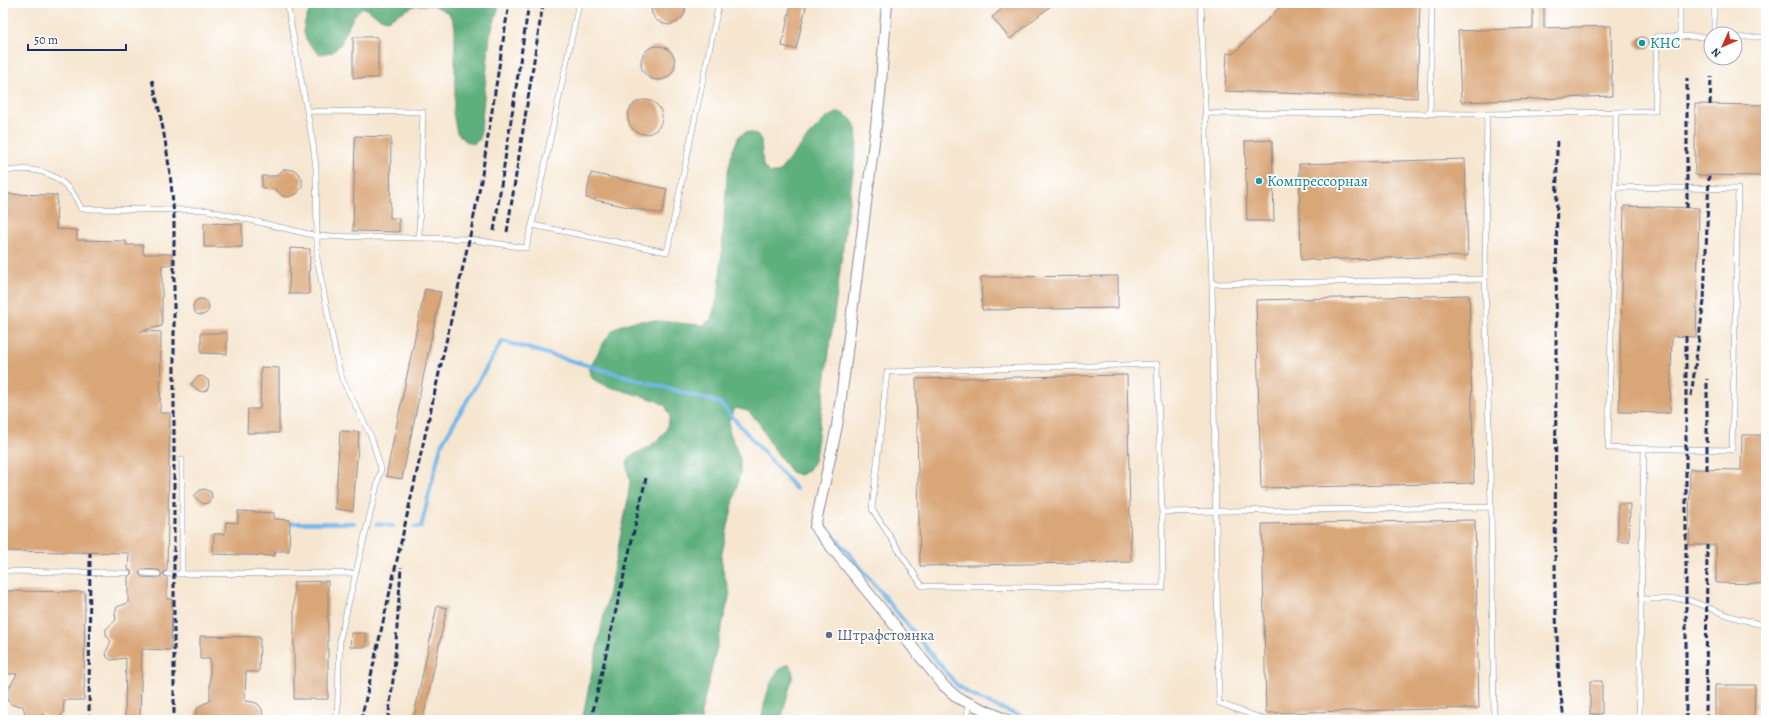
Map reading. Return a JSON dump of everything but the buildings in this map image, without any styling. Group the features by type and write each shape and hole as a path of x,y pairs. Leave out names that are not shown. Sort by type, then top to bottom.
{"street":[{"path":"887,3 880,95 844,383 837,426 815,527 944,686 958,698 1007,720"}],"lane":[{"path":"288,3 308,112 316,168 317,258 337,361 342,379 371,436 381,469 340,638 337,720"},
{"path":"3,172 15,169 35,170 57,178 72,191 81,209 207,210 317,236 469,239 526,248 579,3"},
{"path":"532,225 667,252 719,3"},
{"path":"1201,3 1212,284 1219,703 1266,720"},
{"path":"1430,114 1432,3"},
{"path":"1680,3 1680,36"},
{"path":"1714,3 1714,26"},
{"path":"1206,113 1487,114 1656,111 1657,36 1703,37"},
{"path":"1743,37 1766,37"},
{"path":"308,112 423,112 419,237"},
{"path":"1614,187 1738,189 1732,450 1608,448 1614,187 1616,112"},
{"path":"1487,114 1485,279 1491,507 1494,720"},
{"path":"1212,284 1485,279"},
{"path":"1157,364 1162,512 1162,588 922,586 872,509 887,372 1157,364"},
{"path":"1639,720 1644,448"},
{"path":"182,460 182,574"},
{"path":"1162,512 1491,507"},
{"path":"3,571 128,573"},
{"path":"143,573 158,574"},
{"path":"167,574 355,573"},
{"path":"1641,599 1686,599 1730,616 1766,626"},
{"path":"968,703 968,720"}],"green space":[{"path":"314,3 500,3 490,35 480,139 473,144 466,141 457,133 453,113 455,97 455,26 449,13 433,5 416,5 387,20 380,18 362,7 353,17 340,45 333,52 320,54 308,42 304,30 306,18"},
{"path":"839,112 852,120 854,123 857,142 815,458 810,469 800,475 791,472 770,443 759,423 748,411 735,408 729,420 729,430 740,459 740,473 721,557 723,571 730,593 701,713 701,720 582,720 627,505 630,482 627,467 629,457 649,447 660,438 666,430 670,417 666,406 655,400 607,386 593,379 589,371 608,336 615,329 624,324 658,321 704,325 711,319 719,293 727,176 733,150 739,136 747,132 757,134 761,140 763,166 770,173 778,173 811,133 826,118"},
{"path":"785,665 789,665 792,669 793,675 781,720 761,720 771,682 775,675"}],"waterway":[{"path":"414,527 421,527 441,445 502,341 720,403 796,489"},
{"path":"290,523 354,523"},
{"path":"377,524 393,526"},
{"path":"828,528 955,683 981,700 1030,720"}],"railway":[{"path":"361,720 471,231 481,181 509,3"},
{"path":"494,231 529,3"},
{"path":"507,232 543,3"},
{"path":"1710,105 1711,77"},
{"path":"1687,78 1687,208"},
{"path":"152,80 166,149 174,218 174,720"},
{"path":"1557,141 1555,593 1559,680 1564,720"},
{"path":"1691,396 1704,301 1709,176"},
{"path":"1686,335 1686,720"},
{"path":"1707,379 1707,470"},
{"path":"591,720 646,478"},
{"path":"1706,720 1707,545"},
{"path":"89,720 90,553"},
{"path":"388,720 394,672 401,567"}],"place":[{"name":"КНС","path":"1642,43"},
{"name":"Компрессорная","path":"1259,181"},
{"name":"Штрафстоянка","path":"829,635"}]}
